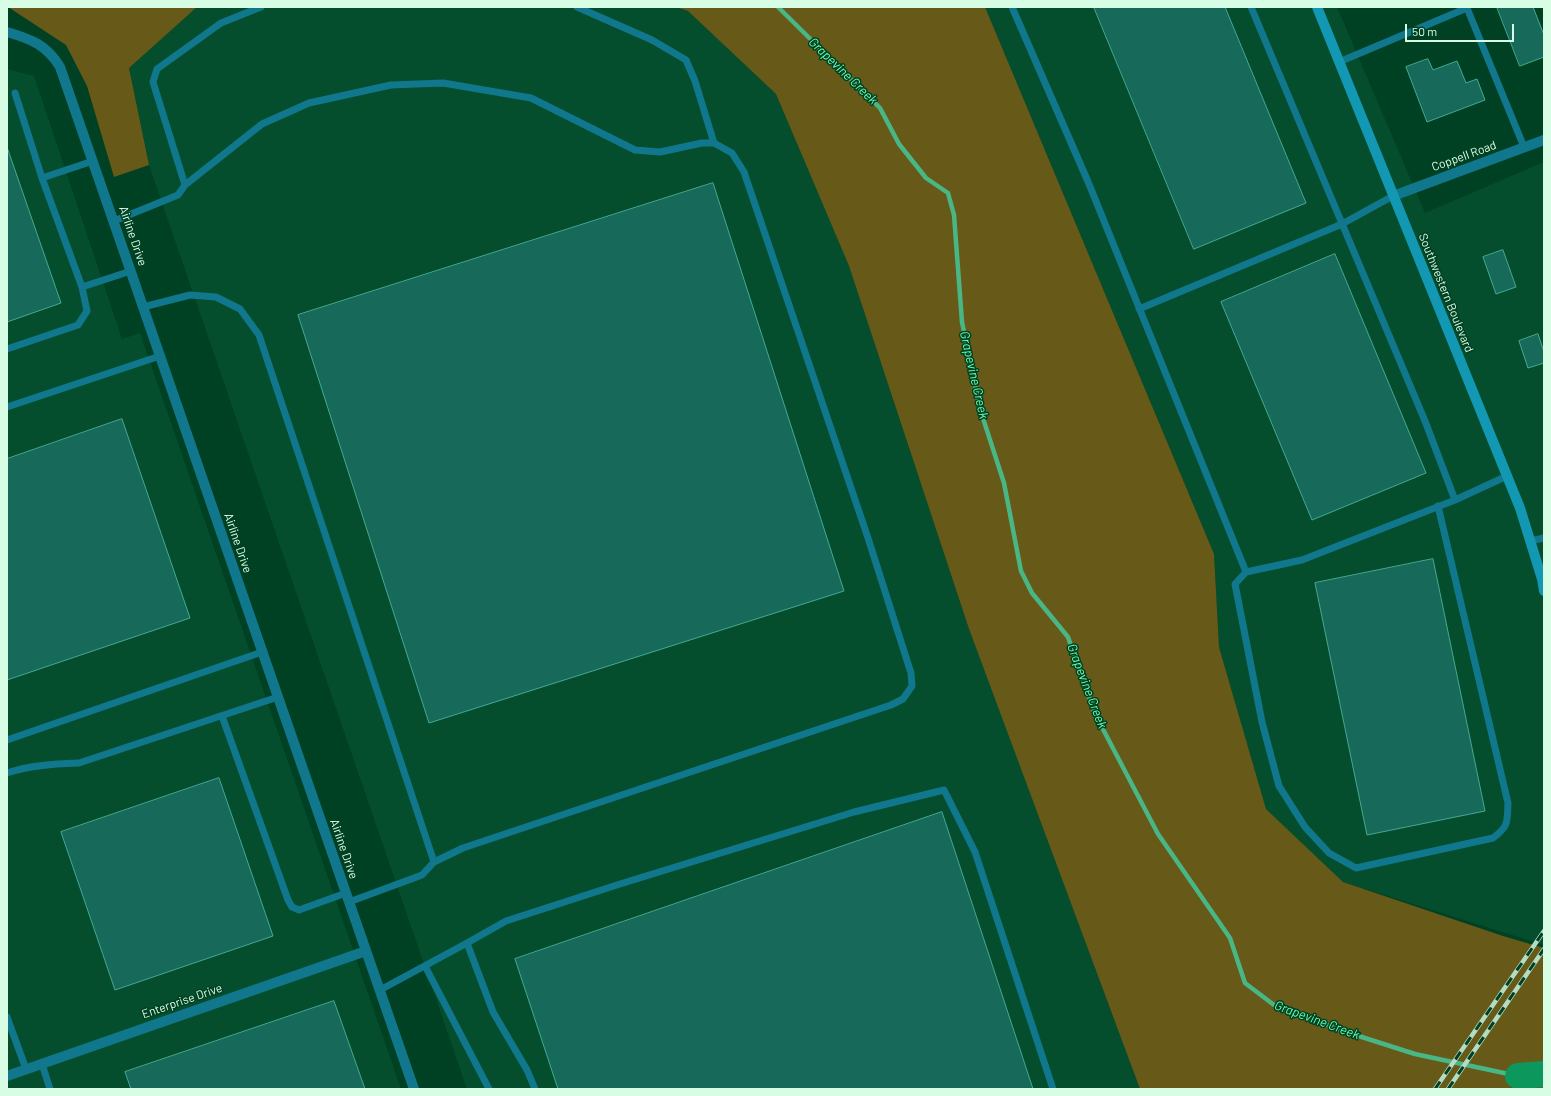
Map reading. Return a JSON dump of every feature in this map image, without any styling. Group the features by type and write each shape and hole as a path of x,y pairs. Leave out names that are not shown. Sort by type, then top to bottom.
{"street":[{"name":"Southwestern Boulevard","path":"1317,7 1392,196 1520,508 1542,579 1544,591"},
{"name":"Airline Drive","path":"7,32 38,44 52,54 60,67 414,1089"},
{"name":"Coppell Road","path":"1392,196 1544,140"},
{"name":"Enterprise Drive","path":"7,1076 366,951"}],"lane":[{"path":"185,185 153,82 157,69 221,23 262,7"},
{"path":"577,7 652,40 686,60 695,81 714,143"},
{"path":"1012,7 1089,184 1138,309 1246,572"},
{"path":"1251,7 1425,421 1455,500"},
{"path":"1339,62 1466,8 1524,147"},
{"path":"114,221 178,195 185,185 262,124 309,103 391,85 443,83 531,98 635,150 660,152 702,143 714,143 732,153 744,172 868,538 911,673 912,686 903,699 890,705 470,846 434,862 422,875 348,898 299,910 292,907 288,900 222,716"},
{"path":"7,348 78,325 86,311 82,286 42,178 15,92"},
{"path":"42,178 93,161"},
{"path":"1138,309 1342,224 1392,196"},
{"path":"82,286 131,271"},
{"path":"143,307 190,296 216,297 240,309 260,335 434,862"},
{"path":"7,407 160,356"},
{"path":"1438,506 1508,803 1507,821 1504,830 1493,838 1356,868 1329,853 1305,827 1279,786 1262,722 1235,584 1246,572 1302,560 1438,506 1455,500 1507,476"},
{"path":"1530,541 1544,538"},
{"path":"7,740 262,652"},
{"path":"7,773 19,769 46,765 79,763 278,697"},
{"path":"380,990 506,921 620,884 854,812 944,790 975,852 1053,1089"},
{"path":"467,943 493,1012 527,1070 535,1089"},
{"path":"424,966 489,1089"},
{"path":"7,1017 26,1069"},
{"path":"42,1064 50,1089"}],"shaded area":[{"path":"8,7 197,7 129,68 149,165 114,177 87,86 66,45"},
{"path":"197,7 676,7 688,11 776,94 849,266 969,629 1140,1089 467,1089 149,165 129,68"},
{"path":"676,7 985,7 1214,554 1219,647 1266,809 1343,882 1503,936 1544,948 1544,1089 1140,1089 969,629 849,266 776,94 688,11"},
{"path":"985,7 1337,7 1425,213 1544,162 1544,945 1343,882 1266,809 1219,647 1214,554"},
{"path":"7,69 34,76 122,339 140,333 401,1089 7,1089"}],"building":[{"path":"1094,7 1225,7 1306,203 1194,249"},
{"path":"1497,7 1533,7 1544,35 1544,57 1520,66"},
{"path":"1428,59 1433,70 1457,61 1466,83 1477,79 1485,100 1427,122 1406,67"},
{"path":"7,147 61,303 7,322"},
{"path":"713,183 844,591 429,723 298,315"},
{"path":"1503,250 1516,287 1496,294 1483,257"},
{"path":"1335,254 1426,473 1312,520 1221,302"},
{"path":"1538,334 1544,352 1544,363 1528,368 1519,341"},
{"path":"122,419 190,618 7,680 7,459"},
{"path":"1433,559 1485,811 1367,835 1315,583"},
{"path":"219,778 273,936 115,990 61,832"},
{"path":"942,812 1033,1089 558,1089 515,959"},
{"path":"334,1001 365,1089 131,1089 125,1072"}],"waterway":[{"name":"Grapevine Creek","path":"778,7 880,108 899,144 926,178 948,193 954,215 962,322 980,409 1004,483 1021,571 1032,593 1068,637 1095,714 1158,834 1230,938 1245,983 1274,1005 1343,1031 1415,1054 1518,1076"},
{"name":"Grapevine Creek","path":"1518,1076 1544,1074"}],"railway":[{"path":"1435,1089 1544,931"},
{"path":"1448,1089 1544,949"}]}
